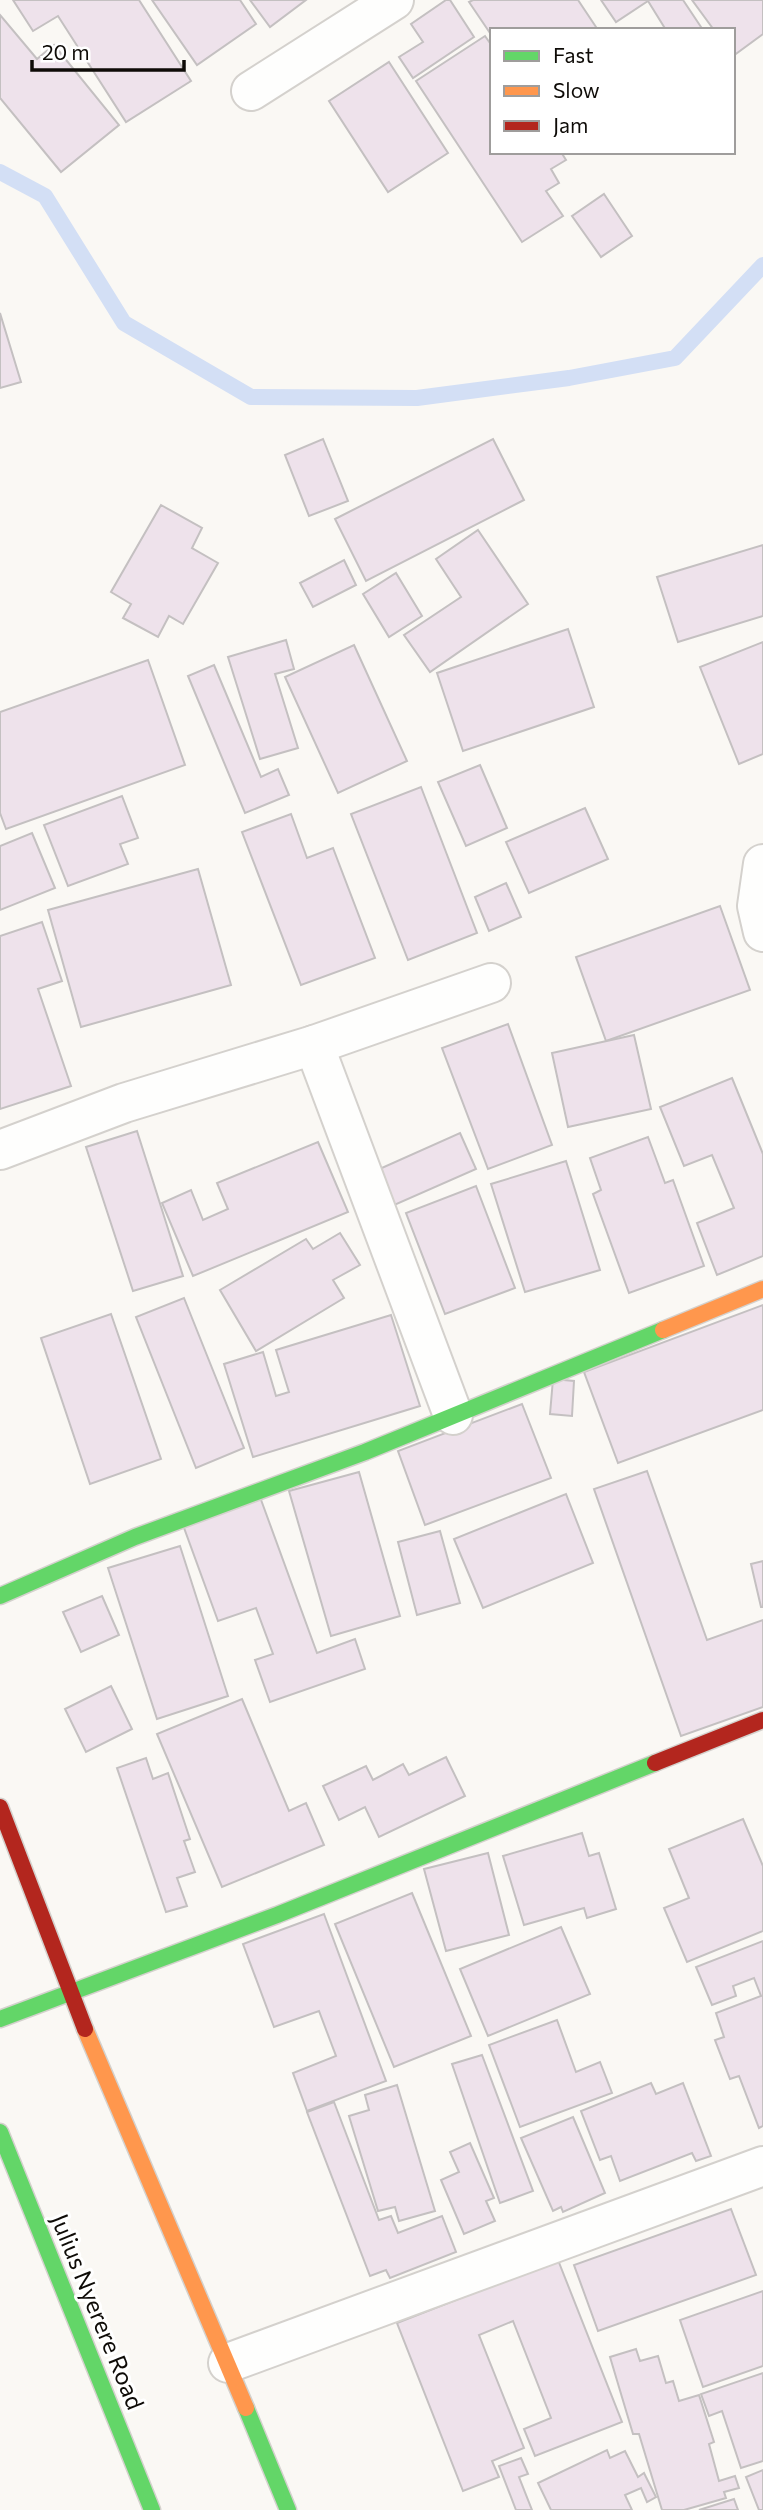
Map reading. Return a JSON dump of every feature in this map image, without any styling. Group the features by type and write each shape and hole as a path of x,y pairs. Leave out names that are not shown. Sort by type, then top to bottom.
{"main road":[{"path":"0,1596 62,1566 135,1536 366,1451 763,1289"},
{"path":"0,2019 277,1915 763,1720"},
{"path":"0,1807 70,1993 288,2510"},
{"name":"Julius Nyerere Road","path":"0,2132 152,2510"}],"street":[{"path":"251,91 394,0"},
{"path":"763,864 757,906 763,932"},
{"path":"0,1150 124,1103 314,1045 491,983"},
{"path":"314,1045 453,1415"},
{"path":"228,2363 760,2176"}],"building":[{"path":"13,0 139,0 191,81 126,122 58,16 33,31"},
{"path":"152,0 240,0 256,24 197,65"},
{"path":"250,0 306,0 270,27"},
{"path":"450,0 474,37 413,78 399,57 423,42 411,24"},
{"path":"578,0 597,28 490,28 490,33 469,2"},
{"path":"601,0 683,0 702,28 665,28 648,1 616,22"},
{"path":"692,0 763,0 763,34 735,55 735,28 713,28"},
{"path":"0,15 37,59 54,45 119,125 61,172 0,98"},
{"path":"485,36 490,43 490,154 562,154 566,160 551,169 559,183 546,191 563,216 522,242 416,81"},
{"path":"389,62 448,153 388,192 329,101"},
{"path":"604,194 632,236 601,257 572,216"},
{"path":"0,313 21,382 0,388"},
{"path":"323,439 348,501 309,516 285,455"},
{"path":"493,439 524,500 366,581 335,519"},
{"path":"161,505 202,528 192,548 218,563 183,624 169,616 158,637 123,618 131,604 111,592"},
{"path":"478,530 528,604 430,672 404,635 461,597 436,559"},
{"path":"763,545 763,616 678,642 657,577"},
{"path":"344,560 356,585 313,607 300,583"},
{"path":"396,573 422,616 389,637 363,594"},
{"path":"568,629 594,707 463,751 437,673"},
{"path":"286,640 294,669 275,674 298,748 260,759 228,657"},
{"path":"763,642 763,754 739,764 700,667"},
{"path":"354,645 407,761 338,793 285,677"},
{"path":"148,660 185,765 6,829 0,813 0,712"},
{"path":"214,665 261,777 278,769 289,795 245,813 188,676"},
{"path":"480,765 507,828 466,846 438,782"},
{"path":"421,787 477,933 408,960 351,814"},
{"path":"122,796 138,838 120,844 128,864 68,886 44,825"},
{"path":"585,808 608,859 529,893 506,842"},
{"path":"291,814 307,858 333,848 375,958 301,985 242,832"},
{"path":"32,833 55,888 0,910 0,846"},
{"path":"198,869 231,985 81,1027 48,910"},
{"path":"506,883 521,917 489,931 475,897"},
{"path":"720,906 750,990 606,1041 576,957"},
{"path":"42,922 62,981 38,989 71,1086 0,1109 0,936"},
{"path":"508,1024 552,1145 488,1169 442,1048"},
{"path":"634,1035 651,1109 568,1127 552,1053"},
{"path":"732,1078 763,1154 763,1256 717,1275 697,1223 734,1208 712,1155 684,1166 660,1107"},
{"path":"137,1131 183,1276 133,1291 86,1147"},
{"path":"460,1133 476,1169 392,1206 375,1171"},
{"path":"648,1137 665,1183 673,1180 704,1266 629,1293 593,1194 601,1190 590,1158"},
{"path":"318,1142 348,1212 193,1276 162,1203 191,1190 203,1220 228,1209 217,1183"},
{"path":"566,1161 600,1270 525,1292 491,1184"},
{"path":"476,1186 515,1288 445,1314 406,1213"},
{"path":"340,1233 360,1265 333,1280 344,1298 256,1351 220,1290 306,1239 313,1249"},
{"path":"184,1298 244,1448 196,1468 136,1317"},
{"path":"763,1305 763,1410 618,1463 584,1372"},
{"path":"111,1314 161,1459 90,1484 41,1338"},
{"path":"391,1315 420,1406 253,1457 224,1364 263,1352 276,1396 289,1392 276,1350"},
{"path":"553,1379 574,1381 572,1416 550,1414"},
{"path":"522,1404 551,1478 425,1525 398,1451"},
{"path":"647,1471 707,1640 763,1620 763,1707 681,1736 594,1489"},
{"path":"359,1472 400,1616 331,1636 289,1491"},
{"path":"566,1494 593,1563 483,1608 454,1539"},
{"path":"260,1497 317,1653 355,1639 365,1669 270,1702 255,1660 273,1654 256,1608 218,1621 183,1525"},
{"path":"440,1531 460,1603 417,1615 398,1542"},
{"path":"180,1546 228,1696 157,1719 108,1568"},
{"path":"763,1561 763,1607 761,1607 751,1564"},
{"path":"102,1596 119,1635 81,1652 63,1612"},
{"path":"111,1686 132,1729 86,1752 65,1709"},
{"path":"242,1699 289,1811 306,1803 324,1845 222,1887 157,1734"},
{"path":"446,1757 465,1796 379,1837 365,1807 339,1820 323,1786 366,1766 373,1780 403,1764 409,1775"},
{"path":"146,1758 153,1779 168,1773 190,1839 184,1841 195,1872 177,1878 187,1906 166,1912 117,1768"},
{"path":"743,1819 763,1866 763,1931 687,1962 664,1908 689,1898 669,1849"},
{"path":"582,1833 589,1856 599,1853 616,1909 587,1918 584,1908 524,1925 503,1856"},
{"path":"488,1853 509,1935 446,1951 424,1869"},
{"path":"412,1893 471,2036 394,2067 335,1924"},
{"path":"324,1914 386,2081 307,2111 293,2073 336,2056 319,2011 274,2027 243,1944"},
{"path":"561,1927 590,1994 488,2036 460,1969"},
{"path":"763,1941 763,2126 759,2128 739,2076 730,2079 715,2040 724,2037 716,2013 761,1996 754,1978 733,1986 736,1996 712,2005 696,1967"},
{"path":"557,2020 576,2072 600,2062 612,2093 520,2127 489,2045"},
{"path":"482,2055 533,2191 500,2203 452,2064"},
{"path":"651,2083 656,2094 683,2083 711,2156 696,2161 692,2153 620,2181 611,2156 600,2160 581,2111"},
{"path":"397,2085 435,2211 399,2221 395,2207 378,2211 349,2116 369,2110 365,2095"},
{"path":"334,2102 379,2220 391,2216 398,2233 442,2216 456,2252 390,2278 386,2270 370,2276 307,2112"},
{"path":"573,2117 605,2193 563,2212 561,2207 553,2211 521,2138"},
{"path":"470,2143 494,2198 486,2201 495,2221 464,2234 441,2180 459,2172 450,2152"},
{"path":"731,2209 756,2275 598,2331 574,2265"},
{"path":"558,2260 622,2422 535,2456 524,2429 551,2418 513,2321 479,2335 524,2448 492,2461 499,2477 463,2491 397,2323"},
{"path":"763,2291 763,2366 703,2387 680,2320"},
{"path":"636,2349 640,2361 658,2356 666,2383 673,2381 679,2401 699,2395 714,2442 709,2444 719,2481 735,2476 739,2488 724,2492 726,2498 684,2510 662,2510 639,2434 633,2434 610,2357"},
{"path":"763,2373 763,2461 741,2468 722,2411 709,2416 701,2394"},
{"path":"607,2450 610,2458 625,2451 638,2477 644,2473 656,2497 647,2502 641,2488 625,2495 632,2510 551,2510 538,2483"},
{"path":"521,2458 528,2474 519,2477 532,2510 516,2510 499,2466"},
{"path":"763,2470 763,2510 759,2510 746,2477"},
{"path":"734,2499 738,2510 699,2510"}],"waterway":[{"path":"0,172 45,196 124,323 251,397 417,398 569,378 675,358 763,265"}],"traffic: fast":[{"path":"0,1596 135,1537 365,1452 663,1330"},
{"path":"0,2019 277,1915 655,1763"},
{"path":"0,2132 152,2510"},
{"path":"246,2408 288,2510"}],"traffic: slow":[{"path":"663,1330 763,1289"},
{"path":"85,2029 246,2408"}],"traffic: jam":[{"path":"655,1763 763,1720"},
{"path":"0,1807 85,2029"}]}
